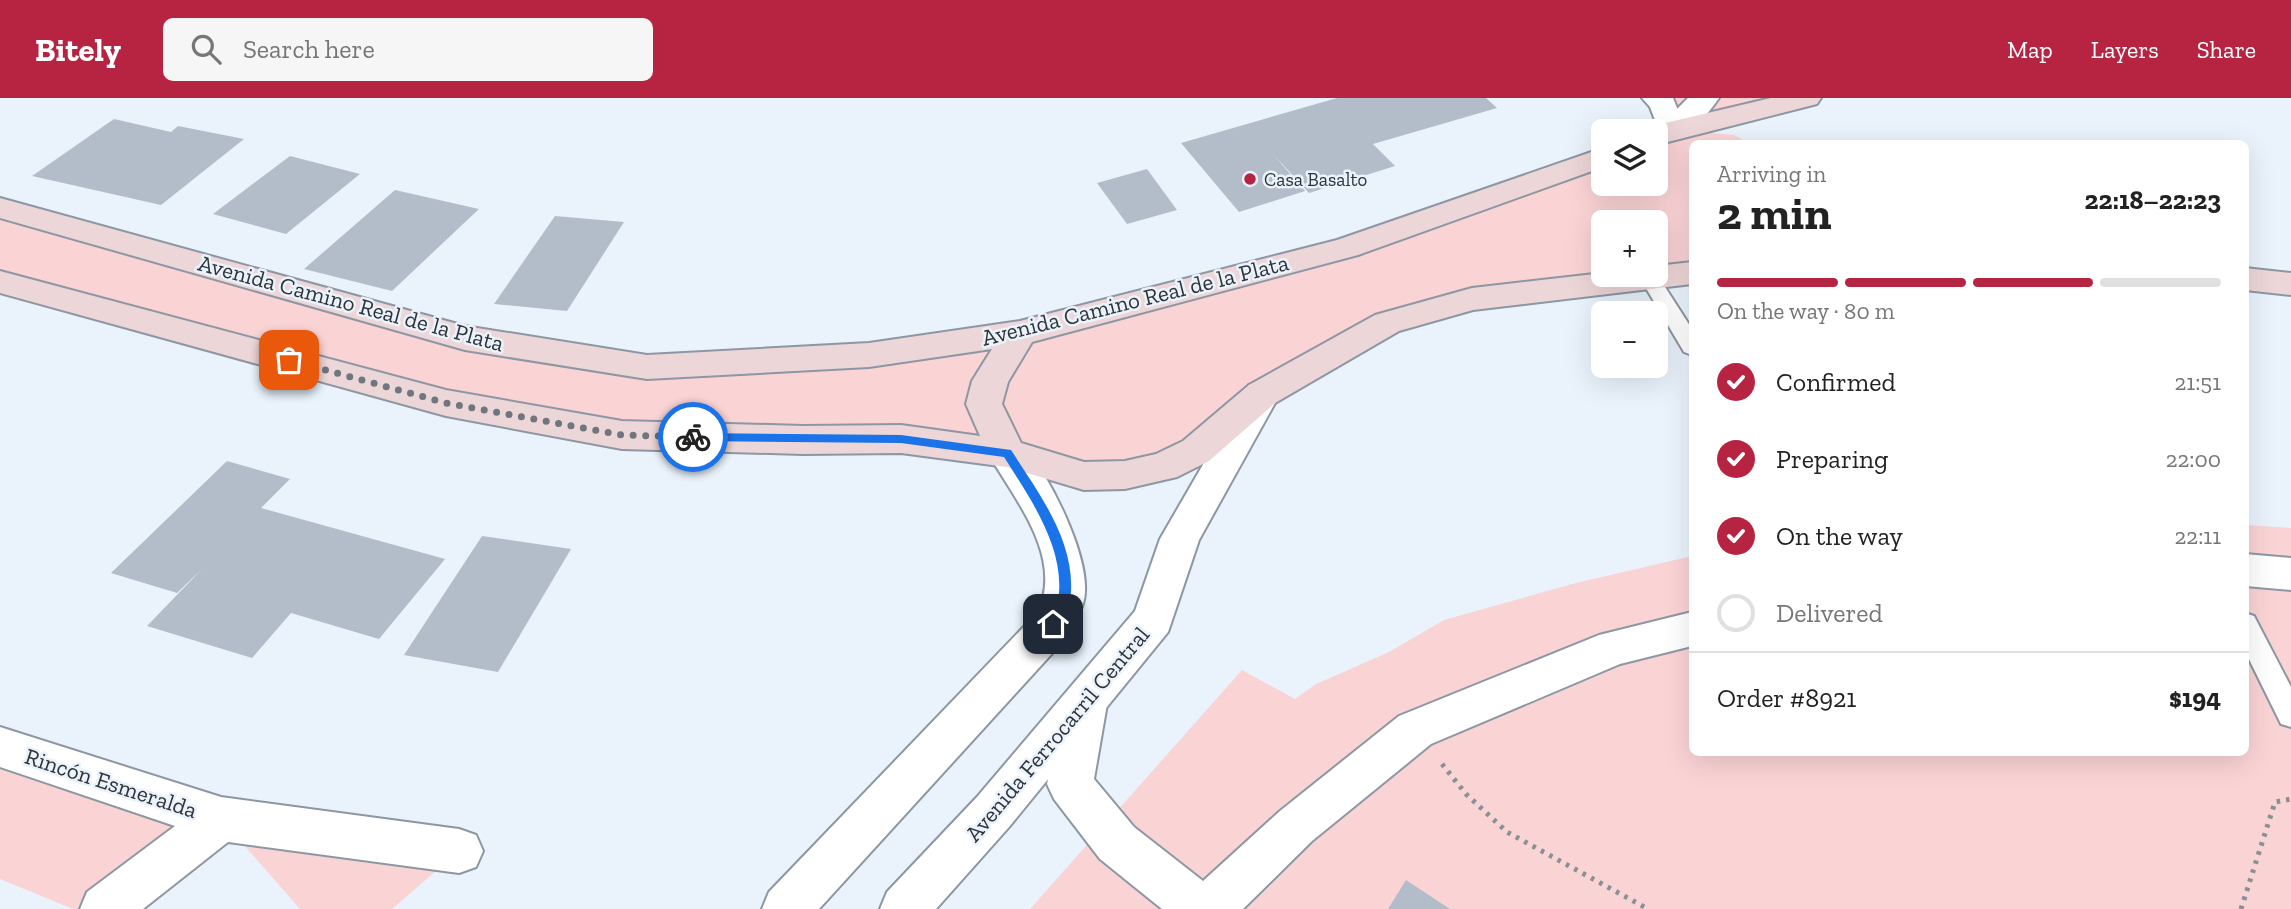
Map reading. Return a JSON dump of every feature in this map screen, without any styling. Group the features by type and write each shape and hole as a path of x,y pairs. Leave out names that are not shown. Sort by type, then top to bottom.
{"main road":[{"path":"1668,132 1807,98"},
{"path":"1668,133 1734,135 1741,139"},
{"name":"Avenida Camino Real de la Plata","path":"0,208 466,338 647,367 869,355 1020,333 1347,248 1591,161"},
{"path":"1668,276 1689,273"},
{"path":"2249,279 2291,284"},
{"path":"0,282 446,403 622,435 803,440 901,439 1007,453 1084,476 1125,475 1164,467 1196,451 1262,394 1387,323 1472,299 1591,285"},
{"path":"1007,453 984,404 990,381 1020,333"}],"street":[{"path":"1656,98 1663,104 1663,119"},
{"path":"1668,129 1705,98"},
{"name":"Avenida Ferrocarril Central","path":"904,909 993,812 1153,620 1180,539 1262,394"},
{"path":"786,909 1053,624 1065,594 1062,565 1046,513 1007,453"},
{"path":"2249,570 2291,574"},
{"path":"1208,909 1296,826 1415,730 1615,648 1689,630"},
{"path":"1085,704 1070,784 1117,843 1200,909"},
{"name":"Rincón Esmeralda","path":"0,747 221,819 459,851"},
{"name":"Rincón Esmeralda","path":"104,909 221,819"}],"lane":[{"path":"1655,287 1689,342"},
{"path":"2249,632 2291,715"}],"path":[{"path":"1415,730 1466,794 1507,832 1648,909"},
{"path":"2241,909 2275,802 2291,799"}],"shaded area":[{"path":"1656,98 1807,98 1675,130 1734,135 1743,140 1689,140 1689,273 1668,275 1668,210 1591,210 1591,283 1565,286 1387,323 1196,451 1125,475 1007,453 622,435 0,282 0,208 465,338 647,367 868,355 1347,248 1591,161 1591,196 1668,196 1668,130 1671,129"},
{"path":"2249,525 2291,528 2291,909 1030,909 1242,670 1295,699 1316,684 1389,652 1444,620 1576,583 1689,557 1689,756 2249,756"},
{"path":"0,748 459,851 392,909 300,909 221,819 104,909 73,909 0,879"}],"building":[{"path":"1337,98 1486,98 1497,108 1373,144 1395,166 1309,193 1273,154 1305,191 1239,212 1181,143"},
{"path":"114,119 171,132 178,126 244,139 161,205 32,176"},
{"path":"290,156 360,174 286,234 213,214"},
{"path":"1147,169 1177,210 1127,224 1097,183"},
{"path":"395,190 479,209 392,291 304,269"},
{"path":"555,216 624,222 567,311 494,304"},
{"path":"227,461 290,479 261,508 445,559 379,639 291,613 252,658 147,626 202,569 177,593 111,573"},
{"path":"482,536 571,549 498,672 404,655"},
{"path":"1406,880 1450,909 1388,909"}],"way so far":[{"path":"289,360 446,403 622,435 693,437"}],"place":[{"name":"Casa Basalto","path":"1250,179"}],"route":[{"path":"693,437 901,439 1007,453 1046,513 1062,565 1065,594 1053,624"}]}
